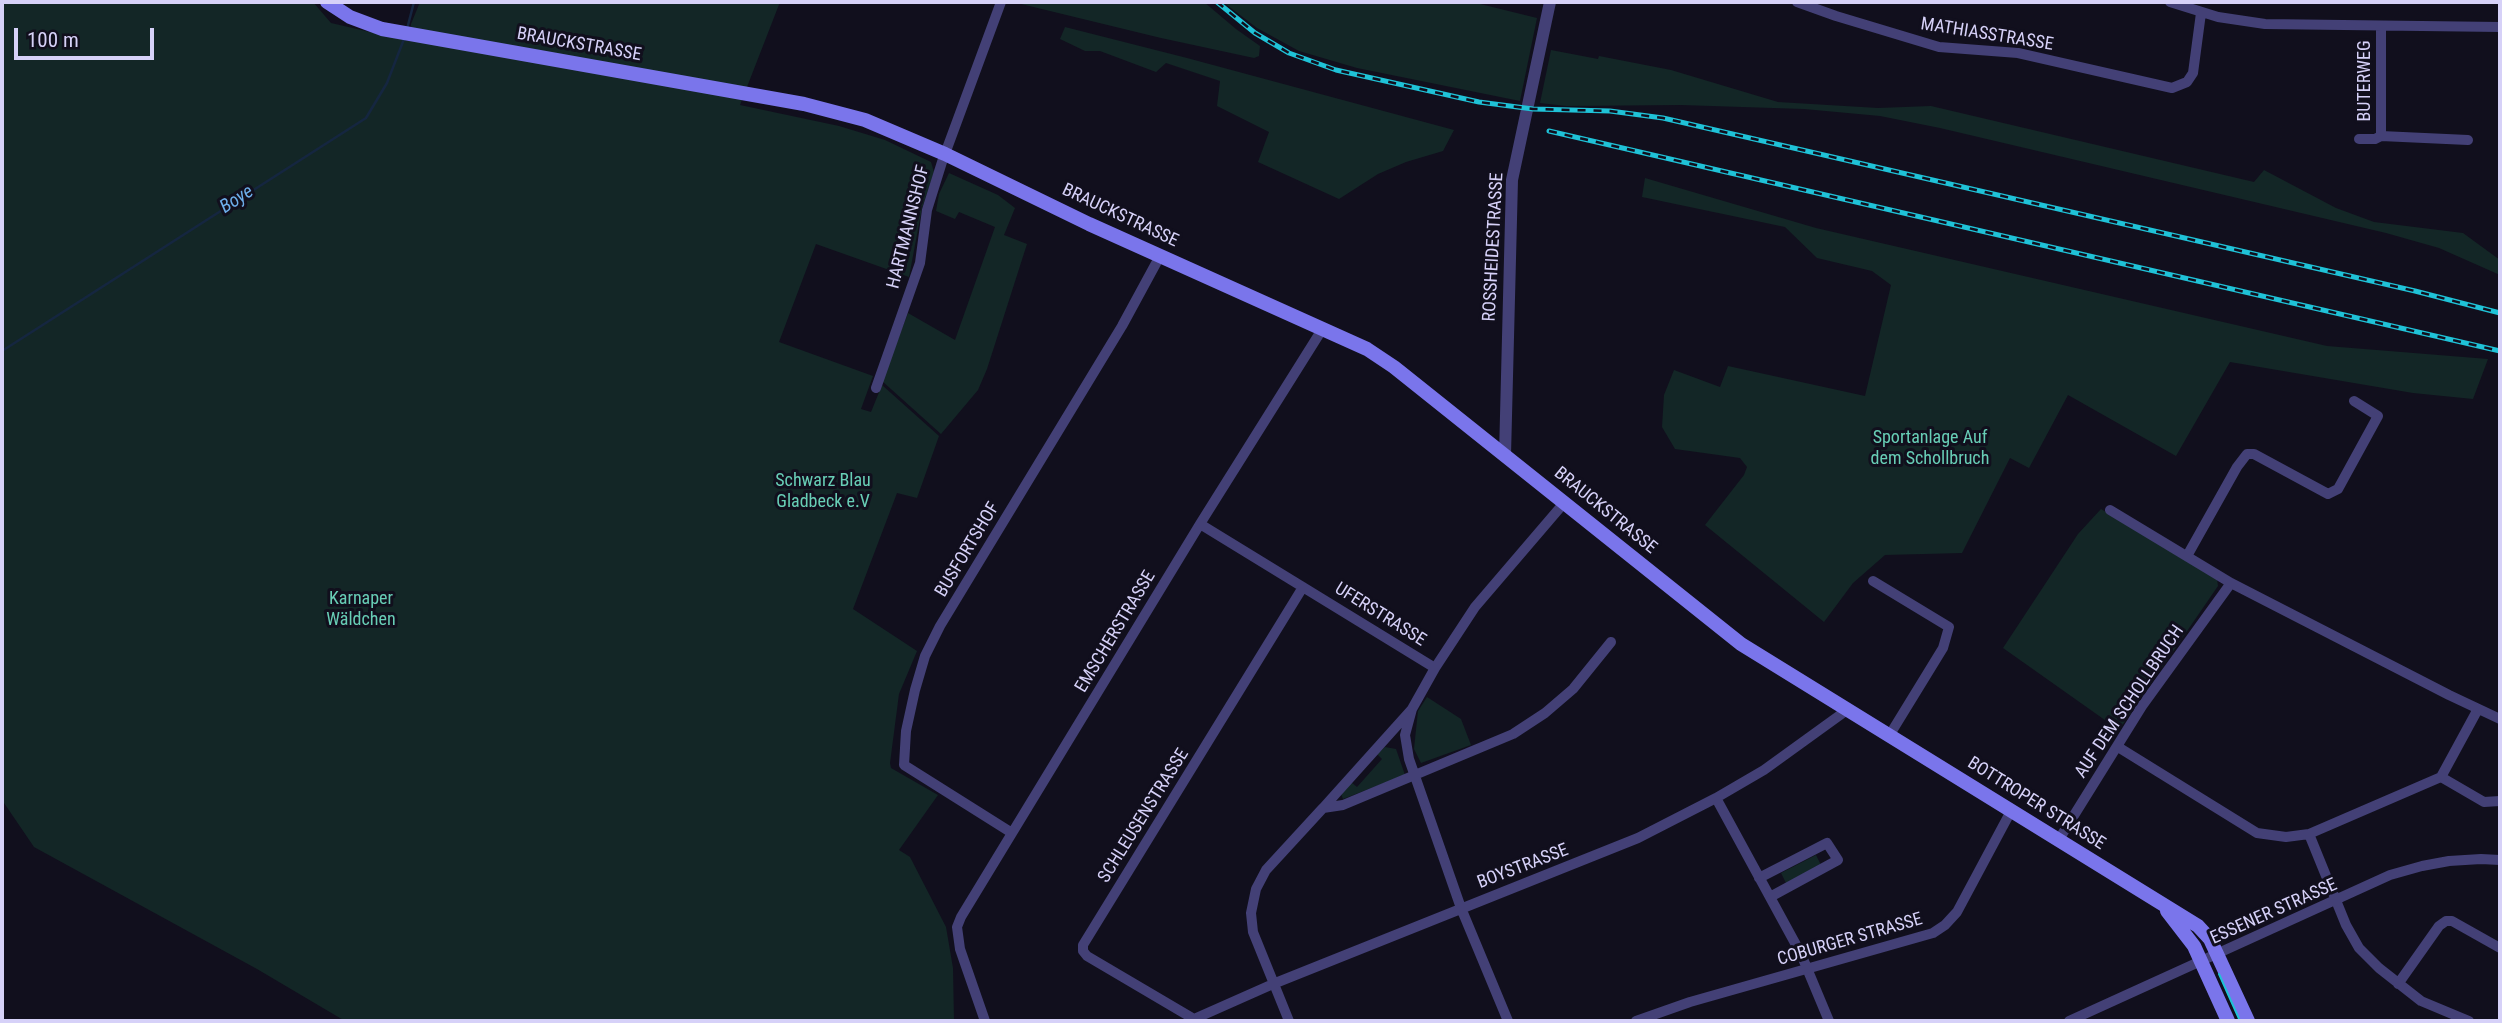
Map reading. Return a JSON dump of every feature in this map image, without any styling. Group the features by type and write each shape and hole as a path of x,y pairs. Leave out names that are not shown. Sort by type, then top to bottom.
{"main road":[{"name":"BRAUCKSTRASSE","path":"327,2 350,17 382,29 804,104 865,120 945,153 1089,224 1367,349 1394,367 1748,648"},
{"name":"BOTTROPER STRASSE","path":"1748,648 2198,926 2210,939 2249,1021"},
{"name":"BOTTROPER STRASSE","path":"2162,904 2194,946 2228,1021"}],"street":[{"name":"HARTMANNSHOF","path":"876,388 920,263 927,210 945,153 1001,2"},
{"name":"ROSSHEIDESTRASSE","path":"1505,455 1512,180 1550,2"},
{"name":"MATHIASSTRASSE","path":"1797,2 1939,47 2018,53 2172,88 2187,82 2193,73 2201,13"},
{"path":"2170,2 2201,13 2265,24 2500,27"},
{"name":"BUTERWEG","path":"2381,26 2381,136"},
{"name":"BUTERWEG","path":"2359,139 2375,139 2381,136 2468,140"},
{"name":"BUSFORTSHOF","path":"1012,833 904,765 906,730 915,690 925,656 940,626 1122,326 1160,256"},
{"name":"EMSCHERSTRASSE","path":"985,1021 963,959 957,928 1200,524 1323,328"},
{"path":"2187,556 2247,454 2254,454 2328,495 2338,489 2378,416 2354,401"},
{"name":"UFERSTRASSE","path":"1200,524 1435,668 1475,607 1564,503"},
{"path":"2110,510 2231,583 2500,719"},
{"path":"1873,581 1949,627 1942,648 1889,736"},
{"name":"AUF DEM SCHOLLBRUCH","path":"2057,841 2142,706 2231,583"},
{"name":"SCHLEUSENSTRASSE","path":"1193,1020 1087,956 1083,945 1303,587"},
{"path":"1323,808 1343,805 1513,734 1545,713 1573,689 1611,642"},
{"path":"1289,1021 1253,932 1251,913 1256,889 1266,870 1412,709 1435,668"},
{"path":"1412,709 1405,735 1409,759 1461,908 1508,1021"},
{"path":"2118,747 2257,833 2276,837 2309,834 2441,777 2478,709"},
{"name":"BOYSTRASSE","path":"1193,1020 1273,984 1638,838 1716,798 1764,769 1847,710"},
{"path":"2441,777 2484,802 2500,801"},
{"path":"1716,798 1808,969 1829,1021"},
{"name":"COBURGER STRASSE","path":"1636,1021 1690,1002 1933,933 1957,912 2011,811"},
{"path":"2309,834 2346,925 2359,948 2421,1001 2469,1021"},
{"path":"1759,878 1827,843 1838,860 1770,897"},
{"name":"ESSENER STRASSE","path":"2069,1021 2338,901 2390,875 2422,866 2481,859 2500,860"},
{"path":"2398,984 2439,926 2446,922 2452,921 2500,948"}],"green space":[{"name":"Karnaper Wäldchen","path":"2,2 313,2 331,23 409,41 411,24 420,2 780,2 740,105 839,126 885,140 931,162 934,172 922,208 909,277 816,244 779,342 873,376 861,409 871,412 882,385 939,436 917,498 897,493 853,609 917,651 899,694 890,763 891,768 938,795 899,850 910,857 946,927 953,968 954,1021 345,1021 257,969 34,847 2,800"},
{"path":"1013,2 1204,2 1260,46 1259,56 1254,58 1161,38"},
{"path":"1223,2 1472,2 1537,18 1520,101 1357,68 1299,51 1257,28"},
{"path":"1065,27 1454,130 1443,151 1378,174 1339,199 1258,162 1269,132 1217,106 1220,81 1166,63 1156,72 1100,51 1085,51 1060,39"},
{"path":"1551,50 1671,70 1778,102 1878,108 1931,106 2254,182 2264,170 2336,208 2374,222 2463,233 2500,260 2500,275 2439,248 2386,233 1880,116 1804,109 1681,105 1566,106 1540,103"},
{"path":"949,173 998,195 1015,208 1004,235 1027,244 978,390 941,434 882,381 908,313 955,340 995,227 959,212 955,219 936,211 939,194"},
{"name":"Sportanlage Auf dem Schollbruch","path":"1645,178 1816,228 2327,346 2488,359 2473,399 2413,393 2230,362 2176,456 2068,395 2029,468 2010,458 1962,553 1885,555 1853,583 1824,622 1705,525 1744,475 1747,467 1740,458 1675,449 1662,427 1664,395 1674,370 1720,387 1728,366 1865,396 1891,285 1872,271 1817,258 1785,227 1642,197"},
{"path":"2101,509 2217,579 2218,586 2119,730 2003,648 2078,534"},
{"path":"1427,697 1461,719 1471,745 1421,763 1414,749 1418,711"},
{"path":"1385,747 1396,749 1405,775 1343,799 1341,794 1351,782 1357,787 1382,759 1377,754"},
{"path":"1816,855 1821,865 1786,883 1781,873"}],"waterway":[{"name":"Boye","path":"407,29 414,2"},
{"name":"Boye","path":"2,351 366,118 387,83 404,39"}],"tram line":[{"path":"2219,974 2240,1021"}],"railway":[{"path":"1217,2 1255,33 1289,53 1336,70 1479,102 1533,109 1610,111 1663,118 2415,291 2500,313"},
{"path":"1549,131 2500,351"}],"park label":[{"name":"Schwarz Blau Gladbeck e.V","path":"823,491"}]}
